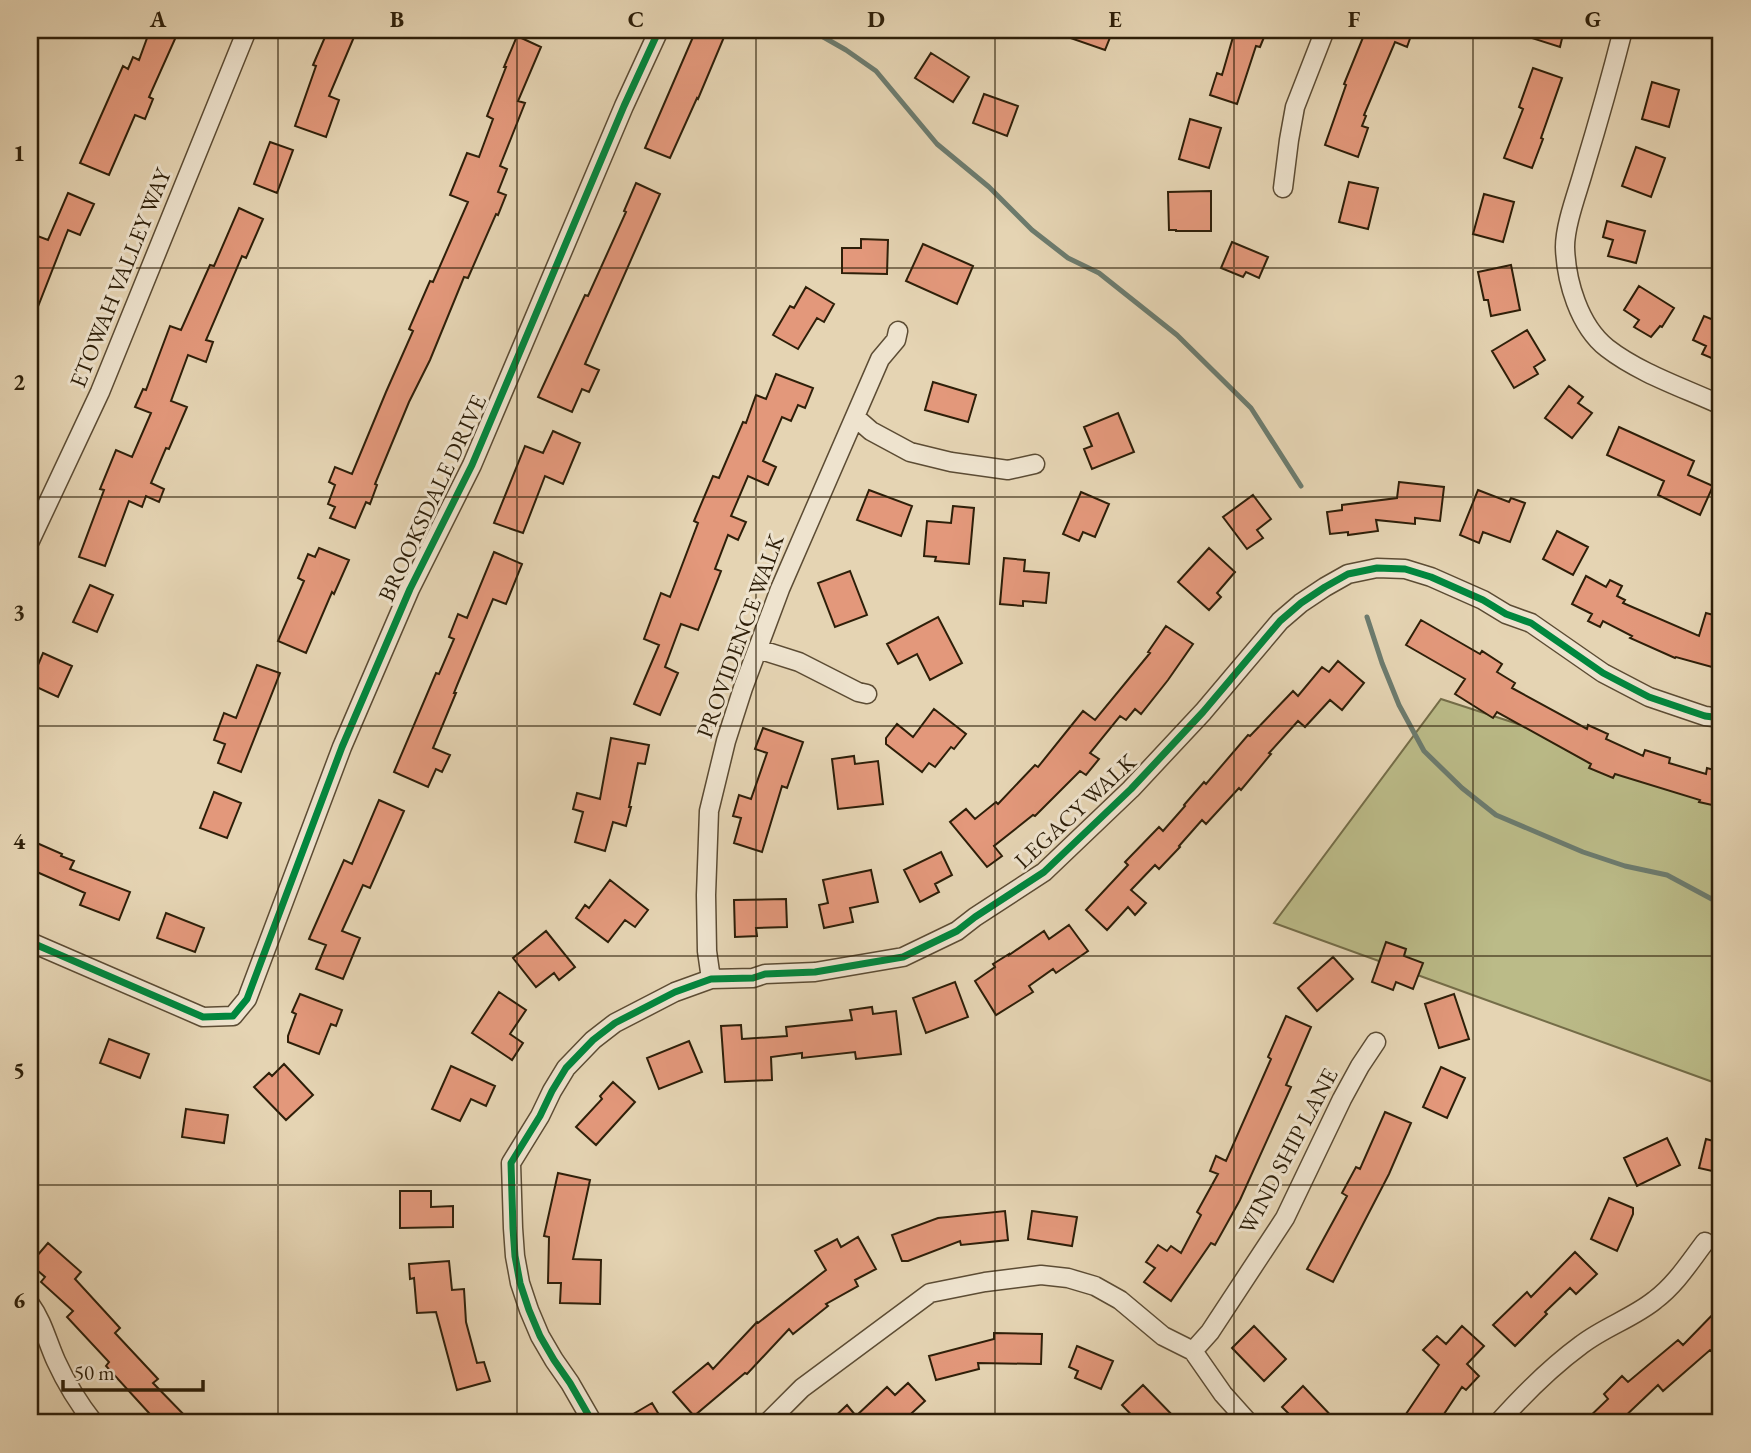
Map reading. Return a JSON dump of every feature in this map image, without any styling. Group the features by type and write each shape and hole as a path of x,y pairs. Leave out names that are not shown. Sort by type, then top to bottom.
{"street":[{"name":"ETOWAH VALLEY WAY","path":"30,541 100,392 247,30"},
{"name":"BROOKSDALE DRIVE","path":"30,942 203,1017 233,1016 247,999 342,747 410,589 472,465 624,106 659,30"},
{"path":"1283,188 1295,107 1325,30"},
{"path":"1623,30 1571,213 1565,245 1577,305 1590,331 1605,347 1632,365 1721,405"},
{"name":"PROVIDENCE WALK","path":"710,979 706,895 709,811 726,741 780,589 880,359 896,340 898,331"},
{"path":"855,417 872,431 910,452 951,462 1009,470 1035,464"},
{"name":"LEGACY WALK","path":"593,1423 540,1336 520,1283 515,1256 511,1163 566,1068 593,1040 615,1023 675,992 710,979 815,972 903,957 957,931 1044,872 1131,789 1203,712 1280,621 1325,587 1354,573 1377,568 1405,569 1457,587 1506,614 1531,622 1603,673 1649,697 1704,716 1721,718"},
{"path":"758,649 799,662 867,694"},
{"name":"WIND SHIP LANE","path":"1194,1351 1210,1332 1285,1218 1342,1099 1376,1042"},
{"path":"1498,1423 1560,1361 1606,1328 1654,1301 1675,1282 1704,1242"},
{"path":"767,1423 802,1388 930,1293 1041,1275 1069,1278 1095,1286 1120,1300 1163,1336 1194,1351 1223,1394 1249,1423"},
{"path":"30,1304 68,1384 94,1423"}],"green space":[{"path":"1441,699 1721,790 1721,1085 1274,923"}],"building":[{"path":"150,30 179,30 149,97 153,99 145,119 135,115 109,175 80,163 123,66 128,69 133,57 139,60"},
{"path":"328,30 357,30 329,96 339,100 326,137 295,126 316,66 313,65"},
{"path":"696,30 727,30 670,158 645,148"},
{"path":"1113,30 1105,50 1053,32"},
{"path":"1217,30 1267,30 1260,47 1256,46 1237,104 1210,95 1217,73 1222,75 1233,37"},
{"path":"1366,30 1413,30 1407,47 1395,42 1364,115 1366,116 1362,126 1368,128 1358,157 1325,145 1346,85 1344,84"},
{"path":"1516,30 1564,30 1560,47 1516,33"},
{"path":"517,36 541,47 518,101 525,103 500,166 507,169 498,192 506,195 468,278 464,277 375,484 377,485 370,504 366,502 355,528 330,518 335,507 328,504 335,485 329,482 335,467 352,474 413,331 409,329 468,202 450,195 467,153 479,157 493,119 487,116"},
{"path":"931,53 969,77 953,102 915,78"},
{"path":"1533,68 1562,78 1532,168 1504,158 1523,109 1519,107"},
{"path":"1652,82 1679,90 1669,127 1642,119"},
{"path":"984,94 1018,106 1007,136 973,123"},
{"path":"1190,119 1221,128 1209,168 1179,159"},
{"path":"270,142 293,150 277,193 254,184"},
{"path":"1636,147 1665,158 1651,197 1622,186"},
{"path":"1349,182 1378,188 1368,229 1339,222"},
{"path":"636,183 660,194 585,364 599,370 589,392 582,389 572,412 538,397 585,295 588,296 626,212 624,211"},
{"path":"1211,191 1211,231 1169,230 1168,192"},
{"path":"68,193 94,204 80,235 68,230 30,327 30,249 35,235 48,240"},
{"path":"1484,194 1514,202 1503,242 1473,234"},
{"path":"239,208 263,219 246,258 242,256 206,340 213,342 206,362 188,355 171,401 187,407 151,483 164,489 159,502 146,496 142,507 129,501 105,566 79,557 104,490 100,489 116,450 132,457 151,413 135,407 143,389 146,390 170,326 181,330 210,265 214,266"},
{"path":"1607,221 1645,231 1636,263 1608,256 1613,240 1603,237"},
{"path":"861,239 888,240 887,274 842,273 842,248 861,248"},
{"path":"1232,242 1268,257 1259,278 1246,272 1243,277 1221,268"},
{"path":"923,244 973,266 957,304 906,281"},
{"path":"1511,265 1520,310 1491,316 1488,300 1484,300 1478,272"},
{"path":"1639,286 1674,308 1662,327 1651,337 1634,327 1639,320 1624,310"},
{"path":"806,287 834,304 824,322 817,318 798,349 773,335 790,306 794,308"},
{"path":"1721,308 1721,362 1702,354 1706,346 1693,340 1704,316 1716,321"},
{"path":"1527,330 1545,360 1534,367 1538,374 1514,388 1492,351"},
{"path":"776,374 813,388 805,408 798,405 791,421 782,417 763,461 776,467 768,485 748,476 731,516 746,522 738,540 728,535 715,569 721,571 698,630 681,624 665,667 678,673 660,715 634,704 659,645 644,639 661,593 670,597 698,523 694,521 713,476 719,478 743,422 746,423 756,395 766,399"},
{"path":"933,382 976,395 968,422 925,410"},
{"path":"1569,386 1583,397 1578,403 1592,413 1572,438 1545,418"},
{"path":"1118,413 1134,452 1092,469 1084,449 1092,446 1084,427"},
{"path":"1619,427 1694,461 1688,475 1713,486 1700,515 1658,495 1664,481 1607,455"},
{"path":"553,431 580,443 563,484 545,476 523,533 494,523 525,446 543,453"},
{"path":"1399,482 1444,487 1440,521 1415,518 1415,524 1376,520 1378,531 1348,535 1348,532 1330,534 1327,512 1342,510 1342,505 1397,498"},
{"path":"869,490 912,506 901,536 857,520"},
{"path":"1478,490 1509,502 1511,498 1525,503 1510,542 1483,532 1479,543 1460,535"},
{"path":"1081,492 1109,504 1095,537 1083,532 1079,541 1063,534"},
{"path":"1253,495 1271,519 1257,530 1263,538 1247,549 1223,517"},
{"path":"953,506 974,508 969,564 935,561 936,557 924,556 927,521 951,523"},
{"path":"1557,531 1588,547 1573,575 1543,559"},
{"path":"319,548 349,560 306,653 278,641 304,581 298,578 308,554 315,557"},
{"path":"1209,548 1235,572 1217,593 1221,597 1209,610 1178,582"},
{"path":"494,552 522,564 506,604 493,599 433,748 450,755 442,772 436,769 428,787 394,772 436,673 439,674 454,639 449,637 458,614 467,618"},
{"path":"1004,558 1025,560 1024,571 1049,573 1046,603 1023,601 1023,606 1000,604"},
{"path":"850,571 867,615 835,627 818,583"},
{"path":"1586,576 1606,587 1610,580 1622,586 1617,596 1625,600 1623,603 1699,636 1706,613 1721,617 1721,650 1717,649 1712,667 1675,658 1630,638 1632,636 1603,621 1600,627 1588,621 1592,614 1572,604"},
{"path":"90,585 113,595 97,632 73,622"},
{"path":"938,617 962,663 930,680 917,654 898,664 887,644"},
{"path":"1421,620 1502,664 1497,672 1515,683 1512,688 1587,729 1588,725 1608,734 1606,739 1643,756 1645,750 1670,758 1669,763 1706,774 1707,768 1721,772 1721,807 1615,774 1613,778 1589,768 1591,764 1497,712 1493,718 1455,694 1465,679 1406,645"},
{"path":"1166,626 1193,644 1168,680 1141,714 1135,709 1126,720 1120,716 1090,753 1099,759 1086,775 1080,771 1035,816 994,846 1002,856 987,867 950,822 966,809 975,819 996,802 998,804 1035,765 1038,767 1083,711 1095,720 1150,653 1148,652"},
{"path":"43,653 72,666 58,697 30,684"},
{"path":"1338,661 1364,683 1342,710 1330,700 1305,727 1298,721 1241,790 1239,788 1206,824 1202,820 1159,869 1155,865 1131,890 1146,903 1135,915 1128,907 1107,930 1086,910 1128,865 1125,862 1159,827 1163,831 1204,782 1206,784 1248,735 1250,736 1293,691 1298,696 1322,667 1329,672"},
{"path":"257,665 280,673 241,772 218,763 225,744 214,740 224,713 236,718"},
{"path":"934,709 966,734 935,767 929,763 922,772 886,744 886,738 897,724 913,737"},
{"path":"763,728 803,742 787,788 782,786 762,852 734,843 741,818 733,816 739,795 751,799 767,753 755,749"},
{"path":"611,738 649,745 645,764 638,763 626,826 613,822 605,851 575,842 583,812 573,809 577,793 600,799"},
{"path":"854,756 855,764 878,761 883,804 838,809 832,759"},
{"path":"214,792 241,803 227,838 200,828"},
{"path":"379,800 404,811 370,888 363,885 342,931 360,938 343,979 316,969 326,945 309,939 344,860 352,864"},
{"path":"30,840 74,861 70,869 130,892 119,920 80,905 85,893 30,869"},
{"path":"941,852 952,875 935,884 939,892 920,902 904,870"},
{"path":"871,870 878,902 850,908 853,922 824,928 819,905 828,903 823,880"},
{"path":"610,880 648,910 635,927 625,920 608,942 576,918 585,905 589,908"},
{"path":"786,899 787,927 756,928 757,936 735,937 734,900"},
{"path":"166,913 204,928 195,952 157,938"},
{"path":"1069,925 1088,951 1056,973 1053,969 1029,986 1033,992 996,1015 975,981 995,967 993,964 1044,931 1049,939"},
{"path":"546,931 575,967 559,980 554,973 536,987 513,958"},
{"path":"1386,942 1406,949 1404,956 1423,963 1413,989 1396,982 1393,990 1372,982"},
{"path":"1333,957 1353,979 1317,1011 1298,988"},
{"path":"955,982 968,1017 926,1033 913,998"},
{"path":"499,992 526,1010 510,1034 523,1043 512,1060 472,1033"},
{"path":"300,994 342,1010 336,1026 331,1024 319,1054 288,1042 296,1014 292,1012"},
{"path":"1454,994 1469,1039 1439,1048 1425,1004"},
{"path":"872,1007 873,1014 896,1011 901,1054 856,1059 855,1052 802,1058 802,1053 771,1057 772,1080 725,1082 721,1026 741,1025 742,1039 787,1036 786,1027 852,1020 850,1010"},
{"path":"1286,1016 1311,1027 1286,1085 1291,1087 1240,1200 1215,1245 1211,1243 1171,1301 1144,1282 1155,1268 1146,1262 1158,1245 1167,1251 1171,1246 1181,1253 1201,1215 1197,1212 1218,1174 1210,1171 1216,1156 1226,1161 1271,1059 1268,1057"},
{"path":"109,1039 149,1054 140,1078 100,1063"},
{"path":"689,1041 702,1072 659,1089 647,1058"},
{"path":"284,1064 313,1095 286,1120 254,1087 269,1073 272,1076"},
{"path":"451,1066 495,1086 486,1106 471,1099 460,1121 432,1109"},
{"path":"1441,1067 1465,1078 1447,1118 1423,1107"},
{"path":"613,1082 635,1102 596,1145 576,1127 602,1099 600,1096"},
{"path":"186,1109 228,1115 224,1143 182,1137"},
{"path":"1385,1112 1411,1123 1389,1174 1333,1282 1307,1269 1347,1196 1342,1193 1356,1167 1360,1169"},
{"path":"1667,1138 1680,1165 1637,1186 1624,1158"},
{"path":"1706,1139 1721,1143 1721,1173 1699,1168"},
{"path":"558,1173 590,1180 573,1259 601,1260 600,1304 560,1303 561,1283 548,1283 549,1237 544,1236"},
{"path":"400,1191 431,1191 431,1207 453,1206 453,1227 400,1228"},
{"path":"1609,1198 1633,1208 1617,1251 1591,1239"},
{"path":"1005,1211 1008,1240 961,1245 960,1241 902,1261 892,1235 938,1218"},
{"path":"1032,1211 1077,1217 1072,1246 1028,1239"},
{"path":"858,1237 876,1269 855,1280 858,1286 826,1304 828,1306 793,1334 789,1329 747,1374 694,1416 673,1392 708,1363 713,1369 757,1322 826,1270 815,1251 837,1239 841,1247"},
{"path":"48,1243 81,1272 75,1279 120,1328 115,1333 158,1379 153,1383 192,1423 139,1423 149,1413 106,1366 109,1362 67,1317 73,1311 41,1282 45,1277 30,1264"},
{"path":"1575,1252 1597,1274 1576,1294 1570,1288 1515,1346 1493,1325 1527,1292 1531,1297"},
{"path":"449,1261 452,1290 464,1289 466,1322 477,1363 484,1362 490,1381 457,1390 436,1312 417,1313 414,1278 410,1279 409,1264"},
{"path":"1721,1306 1721,1361 1710,1350 1663,1391 1658,1385 1618,1423 1583,1423 1608,1399 1604,1394 1622,1376 1628,1382 1678,1340 1683,1345"},
{"path":"1254,1326 1286,1359 1264,1381 1232,1348"},
{"path":"1462,1326 1484,1346 1467,1364 1479,1376 1466,1390 1462,1387 1438,1423 1419,1423 1406,1414 1439,1365 1423,1350 1437,1336 1446,1344"},
{"path":"994,1333 1042,1334 1041,1364 978,1363 979,1369 936,1380 929,1356 994,1339"},
{"path":"1077,1346 1113,1361 1101,1389 1075,1378 1078,1371 1069,1367"},
{"path":"908,1383 925,1401 901,1423 828,1423 847,1405 856,1416 887,1387 895,1395"},
{"path":"1143,1385 1180,1423 1139,1423 1122,1405"},
{"path":"1303,1386 1338,1423 1298,1423 1282,1407"},
{"path":"652,1403 664,1423 618,1423"}],"waterway":[{"path":"811,30 876,71 937,144 989,187 1032,230 1068,258 1099,273 1177,335 1251,408 1301,486"},
{"path":"1367,617 1399,705 1424,751 1462,788 1496,815 1583,852 1625,866 1667,875 1721,904"}],"cycle path":[{"path":"30,942 203,1017 233,1016 247,999 342,747 410,589 472,465 624,106 659,30"},
{"path":"593,1423 540,1336 520,1283 515,1256 511,1163 566,1068 593,1040 615,1023 675,992 711,979 815,972 903,957 957,931 1044,872 1131,789 1203,712 1280,621 1301,603 1348,574 1377,568 1405,569 1431,577 1483,600 1506,614 1531,623 1603,673 1649,697 1705,716 1721,718"}]}
